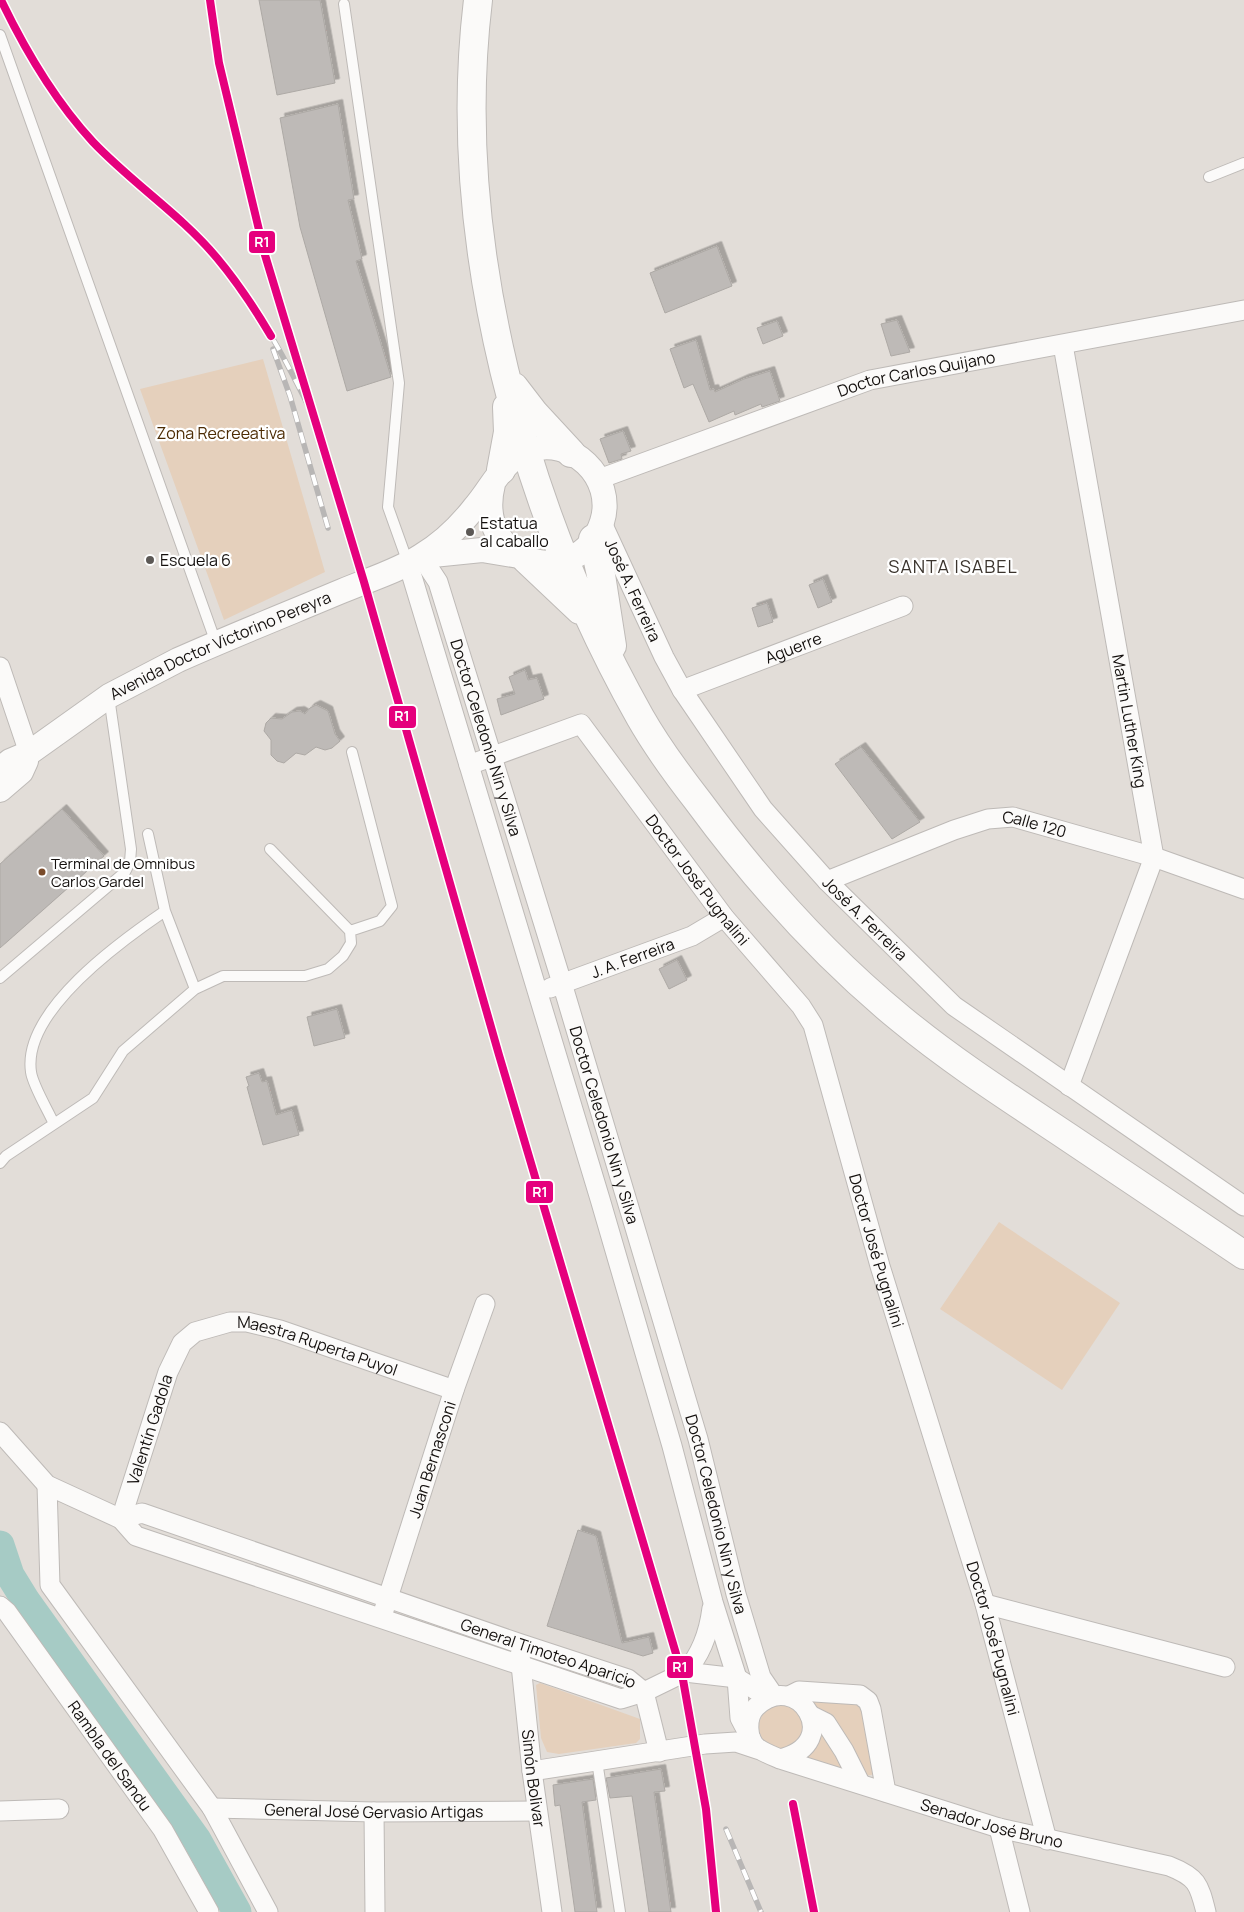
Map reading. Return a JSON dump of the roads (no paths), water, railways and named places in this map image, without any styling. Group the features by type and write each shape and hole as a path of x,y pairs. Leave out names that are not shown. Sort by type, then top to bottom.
{"highway":[{"path":"478,0 473,41 472,119 476,193 488,288 506,376 539,493 564,560 588,617 646,728 715,824 762,883 852,975 901,1019 947,1054 1244,1255"},
{"path":"506,376 534,413 571,452"},
{"path":"497,477 508,432 506,376"},
{"path":"598,531 616,672"},
{"path":"523,558 588,617"}],"street":[{"name":"Doctor Carlos Quijano","path":"599,479 870,380 1244,310"},
{"name":"Martin Luther King","path":"1064,344 1154,857"},
{"path":"557,448 571,452 587,463 599,479 604,493 605,508 598,531 580,552 564,560 539,562 482,550 415,560 462,523 513,459 527,451 557,448"},
{"path":"497,477 490,498 493,525 499,537 523,558"},
{"name":"José A. Ferreira","path":"598,531 682,690 763,809 827,881 954,1006 1244,1206"},
{"name":"Avenida Doctor Victorino Pereyra","path":"0,770 10,761 29,753 109,696 178,660 415,560"},
{"name":"Doctor Celedonio Nin y Silva","path":"415,560 438,582 562,983 698,1439 761,1678 777,1697"},
{"name":"Doctor Celedonio Nin y Silva","path":"415,560 469,765 600,1199 672,1446 713,1602 737,1678 740,1718 754,1744"},
{"name":"Aguerre","path":"682,690 904,606"},
{"path":"0,667 29,753"},
{"name":"Doctor José Pugnalini","path":"492,757 581,724 724,917 801,1006 813,1025 880,1266 985,1604 1047,1840"},
{"name":"Avenida Doctor Victorino Pereyra","path":"0,790 21,772 29,753"},
{"path":"469,765 492,757"},
{"name":"Calle 120","path":"827,881 954,830 988,819 1013,817 1154,857 1244,889"},
{"path":"1069,1086 1154,857"},
{"name":"J. A. Ferreira","path":"538,993 692,936 724,917"},
{"path":"600,1199 624,1192"},
{"name":"Juan Bernasconi","path":"382,1618 454,1390 485,1304"},
{"name":"Maestra Ruperta Puyol","path":"182,1343 195,1332 230,1322 247,1322 280,1330 454,1390"},
{"name":"Valentín Gadola","path":"122,1518 168,1372 182,1343"},
{"name":"General Timoteo Aparicio","path":"0,1432 47,1485 122,1518 136,1536 620,1699 644,1692"},
{"path":"672,1446 698,1439"},
{"path":"47,1485 50,1585 212,1808 268,1912"},
{"name":"General Timoteo Aparicio","path":"122,1518 142,1513 518,1644 628,1679 644,1692"},
{"path":"659,1752 644,1692 685,1672 696,1660 709,1632 713,1602"},
{"path":"985,1604 1225,1667"},
{"name":"Rambla del Sandu","path":"0,1606 7,1612 163,1830 209,1912"},
{"name":"Simón Bolivar","path":"518,1644 537,1811 552,1912"},
{"path":"532,1771 736,1742 754,1744 780,1759 796,1755 807,1745 812,1730 810,1715 804,1705 777,1697 737,1678 685,1672"},
{"path":"754,1744 750,1721 754,1709 777,1697 799,1691 860,1695 868,1701 871,1709 886,1792"},
{"path":"810,1715 826,1724 844,1751 860,1783"},
{"name":"Senador José Bruno","path":"780,1759 999,1828 1168,1866 1188,1873 1200,1890 1206,1912"},
{"name":"General José Gervasio Artigas","path":"212,1808 374,1812 537,1811"},
{"path":"0,1811 59,1809"},
{"path":"374,1812 375,1912"},
{"path":"999,1828 1020,1912"}],"lane":[{"path":"344,4 399,383 388,507 415,560"},
{"path":"0,35 216,643"},
{"path":"1209,177 1244,163"},
{"path":"0,978 125,872 130,862 131,849 109,696"},
{"path":"350,931 380,921 392,906 352,752"},
{"path":"148,834 165,911 195,988"},
{"path":"0,1163 6,1156 93,1098 123,1051 195,988 223,976 306,976 328,969 343,956 351,942 350,931 270,849"},
{"path":"54,1124 30,1072 32,1050 41,1026 62,997 98,962 130,935 165,911"},
{"path":"596,1761 620,1912"}],"waterway":[{"path":"0,1545 10,1575 26,1601 197,1840 237,1912"}],"railway":[{"path":"1,0 20,38 42,74 79,126 108,157 203,242 232,277 271,336 315,420"},
{"path":"273,349 290,396 328,528"},
{"path":"793,1804 814,1912"},
{"path":"726,1829 761,1912"}],"place":[{"name":"Estatua al caballo","path":"470,532"},
{"name":"Escuela 6","path":"150,560"},
{"name":"Terminal de Omnibus Carlos Gardel","path":"42,872"}],"district":[{"name":"SANTA ISABEL","path":"953,566"}],"park label":[{"name":"Zona Recreeativa","path":"221,433"}]}
